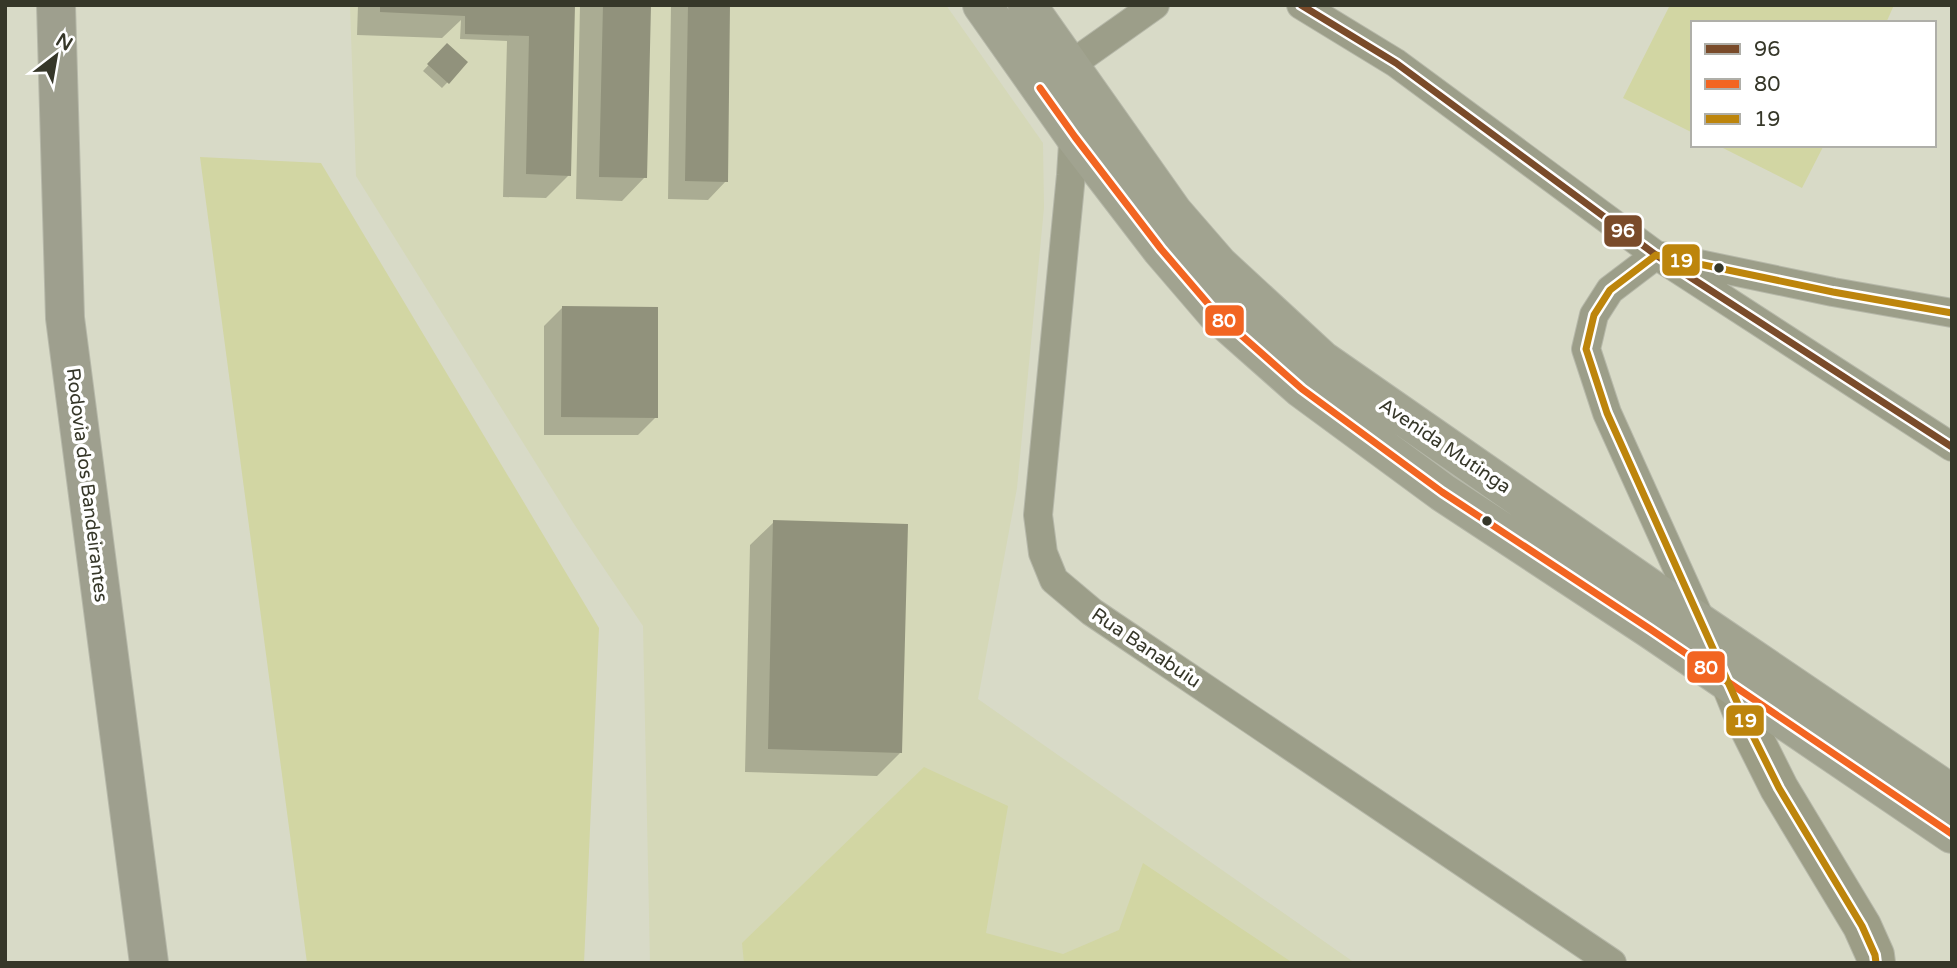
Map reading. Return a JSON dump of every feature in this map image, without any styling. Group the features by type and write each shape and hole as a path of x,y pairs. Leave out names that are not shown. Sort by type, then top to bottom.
{"highway":[{"name":"Rodovia dos Bandeirantes","path":"56,5 65,318 149,963"}],"main road":[{"name":"Avenida Mutinga","path":"982,5 1075,137 1161,249 1216,313 1302,389 1442,492 1952,834"},
{"name":"Avenida Mutinga","path":"1027,5 1182,223 1219,265 1322,360 1952,794"}],"street":[{"path":"1069,66 1155,5"},
{"path":"1301,5 1396,64 1656,255 1952,446"},
{"name":"Rua Banabuiu","path":"1069,66 1075,137 1038,515 1043,553 1054,580 1092,612 1612,963"},
{"path":"1876,963 1861,926 1779,788 1746,722 1607,414 1586,349 1594,315 1610,290 1656,255 1833,292 1952,313"}],"shaded area":[{"path":"350,5 946,5 1043,143 1044,208 1017,488 978,699 1355,963 650,963 643,626 574,524 356,176"},
{"path":"1670,5 1894,5 1887,21 1691,21 1691,132 1623,98"},
{"path":"1721,147 1823,147 1802,188"},
{"path":"200,157 321,163 599,628 584,963 307,963"},
{"path":"924,767 1008,806 986,933 1063,954 1119,930 1143,863 1293,963 744,963 742,943"}],"building":[{"path":"380,5 575,5 571,176 526,174 529,36 465,34 465,16 380,12"},
{"path":"603,5 651,5 647,178 599,177"},
{"path":"688,5 730,5 728,182 685,181"},
{"path":"447,43 468,62 449,84 427,64"},
{"path":"562,306 658,307 658,418 561,417"},
{"path":"773,520 908,524 902,753 768,749"}],"transit line":[{"name":"96","path":"1301,5 1396,63 1656,255 1952,447"},
{"name":"80","path":"1040,88 1161,249 1216,313 1302,389 1442,492 1952,834"},
{"name":"19","path":"1876,963 1862,926 1779,788 1746,722 1607,413 1586,349 1594,315 1610,290 1656,255 1833,292 1952,313"}]}
